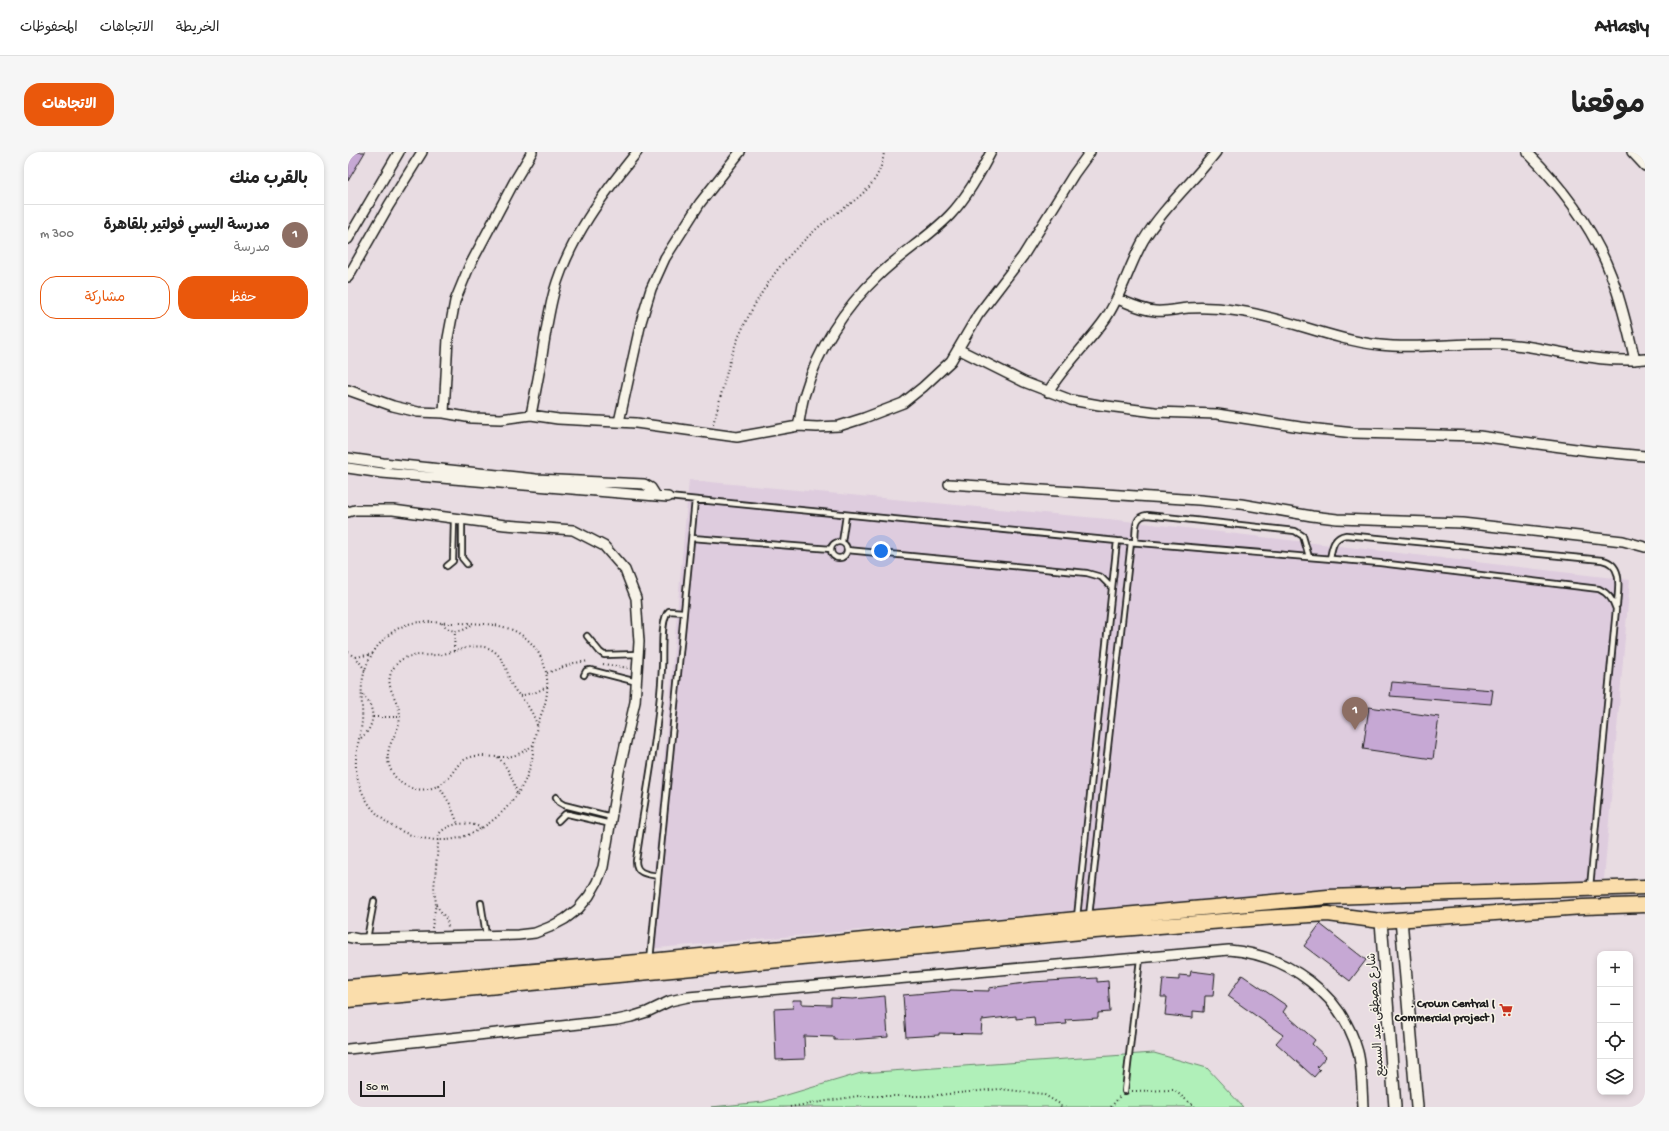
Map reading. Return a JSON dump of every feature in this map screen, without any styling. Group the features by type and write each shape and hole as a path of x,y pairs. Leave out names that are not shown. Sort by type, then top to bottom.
{"main road":[{"path":"348,987 650,961 1083,918 1328,897 1645,887"},
{"path":"348,1000 1074,933 1254,919 1328,914 1381,921 1583,907 1645,905"}],"street":[{"path":"348,239 400,152"},
{"path":"348,277 389,205 422,152"},
{"path":"444,413 448,338 454,301 473,260 514,182 532,152"},
{"path":"531,415 547,320 554,292 564,264 577,237 595,208 637,152"},
{"path":"619,422 641,322 665,258 718,178 740,152"},
{"path":"798,426 804,395 816,363 829,338 846,313 877,277 894,261 937,227 959,205 971,188 991,152"},
{"path":"348,390 393,406 418,412 444,413 472,418 501,419 531,415 558,419 619,422 737,437 798,426 839,426 864,418 903,403 942,371 951,361 978,314 1023,256 1074,174 1090,152"},
{"path":"1048,392 1069,362 1095,334 1118,298 1133,261 1154,224 1216,152"},
{"path":"1526,152 1572,202 1597,244 1616,286 1635,360"},
{"path":"1632,152 1645,166"},
{"path":"1118,298 1137,307 1154,311 1202,308 1258,314 1278,318 1342,339 1381,345 1420,346 1500,344 1550,350 1606,360 1645,359"},
{"path":"958,349 1024,382 1048,392 1071,400 1127,410 1217,414 1300,427 1354,433 1479,436 1590,451 1645,456"},
{"path":"348,458 536,479 644,484 651,488 656,496"},
{"path":"348,468 382,473 668,497"},
{"path":"949,484 1199,500 1241,504 1287,513 1337,519 1462,523 1623,541 1645,547"},
{"path":"348,512 355,510 392,510 505,525 573,530 604,546 624,570 636,598 639,642 635,702 619,772 601,872 589,896 578,909 555,925 534,933 518,935 367,939 348,937"},
{"path":"1401,919 1417,1107"},
{"name":"شارع مصطفى عبد السميع","path":"1381,921 1395,1107"},
{"path":"348,1049 617,1020 631,1017 670,1001 688,997 1140,959 1229,950 1247,952 1265,957 1286,966 1308,980 1325,994 1340,1011 1351,1033 1358,1053 1363,1107"}],"lane":[{"path":"668,497 1117,541 1380,563 1593,588 1608,594 1612,598 1616,609"},
{"path":"650,961 696,500"},
{"path":"842,542 846,515"},
{"path":"1083,918 1137,520 1141,516 1147,515 1294,530 1304,539 1309,557"},
{"path":"458,519 462,558 467,564"},
{"path":"447,566 453,561 458,519"},
{"path":"1330,559 1335,540 1338,537 1346,535 1602,560 1614,566 1618,573 1616,609 1590,889"},
{"path":"692,538 831,549"},
{"path":"1083,918 1111,587 1117,541"},
{"path":"831,549 834,544 842,542"},
{"path":"831,549 833,555 839,558 845,556 847,550 846,544 842,542"},
{"path":"847,550 1087,573 1101,577 1111,587"},
{"path":"658,876 640,872 636,861 659,701 665,616 667,613 672,611 684,612"},
{"path":"588,636 604,655 639,654"},
{"path":"584,675 586,671 590,670 637,682"},
{"path":"556,797 559,802 564,805 611,820"},
{"path":"558,821 566,814 611,820"},
{"path":"367,939 374,901"},
{"path":"481,903 486,935"},
{"path":"1125,1091 1140,959"}],"path":[{"path":"711,433 732,353 739,336 760,296 774,274 806,239 828,220 859,198 867,190 880,170 884,152"},
{"path":"413,623 472,624 504,627 513,630 527,639 538,652 545,666 547,686 546,699 537,726 530,767 523,786 517,795 502,812 482,828 448,840 438,840 408,834 388,825 377,815 363,793 358,778 356,759 360,739 362,694 365,670 373,654 388,635 404,626 413,623"},
{"path":"442,623 448,629 455,631 464,630 472,624"},
{"path":"454,651 455,631"},
{"path":"533,744 519,754 511,756 498,757 483,755 469,758 458,765 439,786 428,790 414,789 400,782 392,772 387,756 397,732 400,717 389,683 389,677 394,666 408,656 437,655 469,646 488,649 494,652 504,662 513,686 529,707 537,726"},
{"path":"348,652 361,663 365,670"},
{"path":"355,657 373,654"},
{"path":"520,696 536,692 547,686"},
{"path":"360,739 370,727 373,717 369,702 362,694"},
{"path":"373,717 400,717"},
{"path":"498,757 504,764 512,779 517,795"},
{"path":"439,786 450,804 458,824"},
{"path":"432,937 432,923 436,904 434,889 438,840 442,831 458,824 469,823 482,828"},
{"path":"436,904 447,920 449,936"},
{"path":"790,1107 858,1096 927,1096 1000,1089 1043,1094 1060,1104 1061,1107"},
{"path":"1111,1107 1125,1091 1174,1090 1195,1107"}],"shaded area":[{"path":"689,480 1118,520 1630,580 1604,879 1583,881 1403,885 1073,911 647,949"}],"green space":[{"path":"1154,1053 1207,1068 1243,1107 711,1107 763,1102 861,1073"}],"building":[{"path":"348,152 365,152 348,181"},
{"path":"1392,682 1493,690 1491,704 1390,696"},
{"path":"1369,707 1439,717 1433,759 1363,749"},
{"path":"1320,924 1366,960 1350,981 1304,946"},
{"path":"1191,971 1215,974 1213,996 1205,996 1204,1012 1193,1011 1193,1018 1165,1015 1167,997 1161,997 1163,979 1179,980 1179,975 1190,976"},
{"path":"1242,975 1287,1006 1283,1012 1315,1040 1312,1044 1326,1057 1317,1067 1320,1070 1314,1077 1276,1043 1283,1035 1228,996"},
{"path":"1097,978 1097,982 1108,981 1110,1012 1098,1013 1098,1018 1066,1020 1067,1024 1035,1026 1034,1017 1016,1019 1016,1016 982,1020 981,1034 939,1033 939,1035 906,1037 903,995 950,990 989,991 989,988 1032,982"},
{"path":"885,996 888,1037 834,1040 834,1037 804,1036 805,1059 776,1060 774,1009 793,1008 792,1000 802,1000 802,1004 831,1005 831,998 853,999"}],"place":[{"name":"مدرسة اليسي فولتير بلقاهرة","path":"1355,730"},
{"name":". Crown Central ( Commercial project )","path":"1506,1010"}]}
